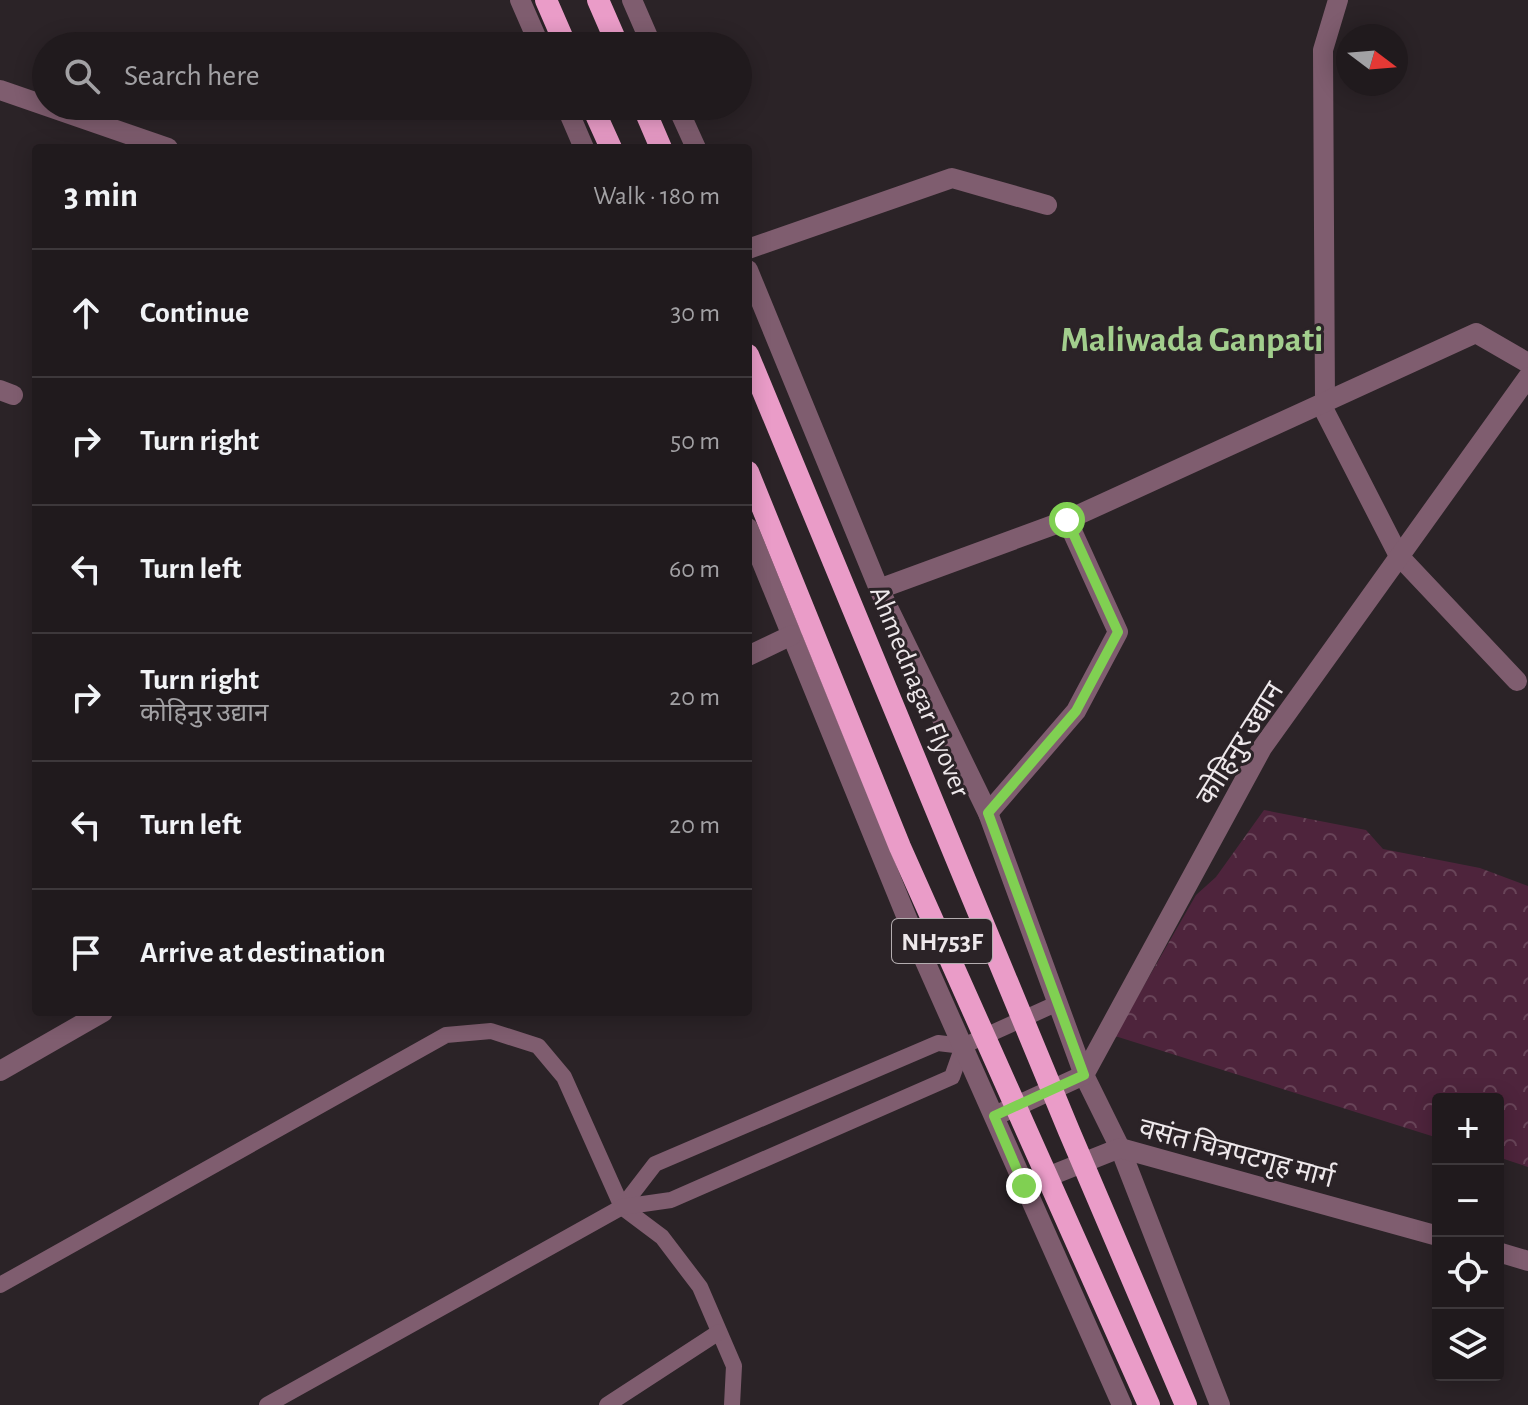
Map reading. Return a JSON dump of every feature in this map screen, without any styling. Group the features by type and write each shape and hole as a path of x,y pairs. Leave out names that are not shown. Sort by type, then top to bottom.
{"highway":[{"path":"546,0 560,32"},
{"path":"598,0 612,32"},
{"path":"598,120 609,144"},
{"path":"649,120 659,144"},
{"name":"Ahmednagar Flyover","path":"752,365 1069,1131 1186,1405"},
{"name":"NH753F","path":"752,482 900,847 1149,1405"}],"street":[{"path":"520,0 534,32"},
{"path":"632,0 646,32"},
{"path":"1338,0 1323,50 1323,403 1399,556 1517,681"},
{"path":"0,90 32,101"},
{"path":"87,120 156,144"},
{"path":"572,120 582,144"},
{"path":"683,120 694,144"},
{"path":"752,248 952,178 1047,205"},
{"path":"752,280 879,589 988,813 1084,1075 1120,1148 1220,1405"},
{"path":"879,589 1067,520 1476,333 1528,363"},
{"name":"कोहिनुर उद्यान","path":"1084,1075 1262,748 1528,377"},
{"path":"988,813 1076,711 1118,632 1067,520"},
{"path":"752,538 920,950 1122,1405"},
{"path":"752,654 792,635"},
{"path":"4,1065 96,1016"},
{"path":"994,1116 1084,1075"},
{"name":"वसंत चित्रपटगृह मार्ग","path":"1024,1186 1120,1148 1432,1234"},
{"path":"1504,1254 1528,1261"}],"lane":[{"path":"622,1207 655,1164 938,1043 963,1046 1058,1003"},
{"path":"0,1285 446,1035 491,1031 538,1046 564,1077 622,1207 662,1237 700,1287 734,1366 732,1405"},
{"path":"267,1405 294,1398 622,1207 671,1200 952,1077 963,1046"},
{"path":"607,1405 719,1332"}],"green space":[{"path":"1264,810 1366,830 1383,849 1480,868 1528,886 1528,1167 1504,1159 1504,1093 1432,1093 1432,1136 1115,1036 1196,895 1216,877"}],"district":[{"name":"Maliwada Ganpati","path":"1192,338"}],"route":[{"path":"1024,1186 994,1116 1084,1075 988,813 1076,711 1118,632 1067,520"}]}
